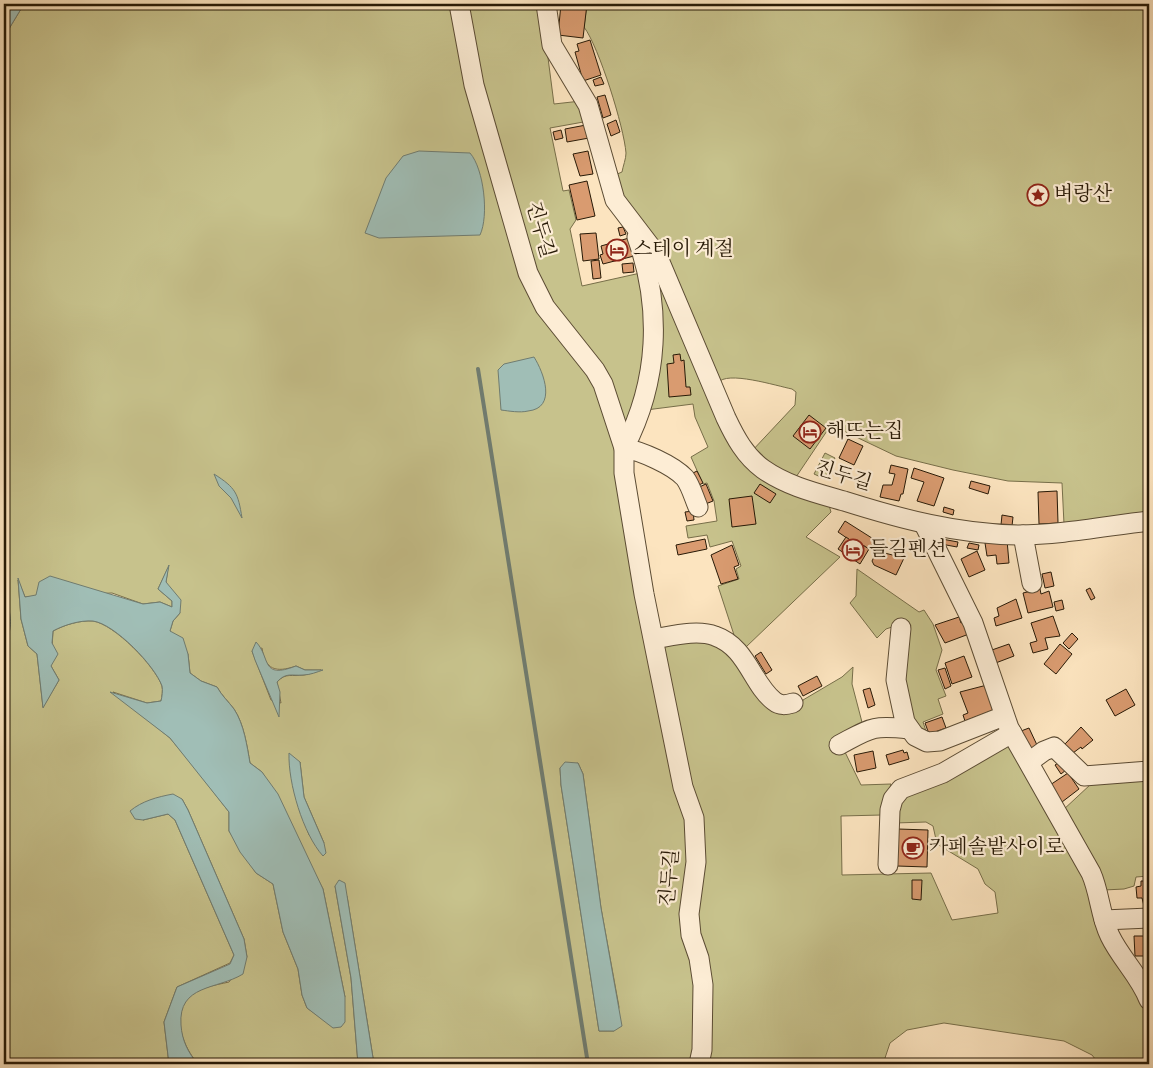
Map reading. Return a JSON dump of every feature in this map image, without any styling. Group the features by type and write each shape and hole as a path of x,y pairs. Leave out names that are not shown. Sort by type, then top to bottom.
{"street":[{"name":"진두길","path":"459,4 474,85 528,272 545,307 595,370 603,384 624,448 624,473 654,639 683,787 694,818 696,862 689,914 691,935 699,958 702,985 702,1050 699,1064"},
{"name":"진두길","path":"546,4 548,26 555,54 588,105 609,187 618,205 647,240 660,262 726,418 736,438 752,460 763,469 793,485 924,524 986,533 1023,535 1149,520"},
{"name":"진두길","path":"624,448 646,396 650,381 654,330 652,290 632,222"},
{"path":"624,448 647,456 681,475 689,485 698,507"},
{"path":"924,524 973,624 1004,716 1012,733 1091,872 1098,889 1104,920 1110,936 1141,968 1149,1000"},
{"path":"1023,535 1032,582"},
{"path":"901,628 896,680 905,722 909,730 922,740 933,742 1004,716"},
{"path":"654,639 705,633 722,638 740,654 774,702 786,705 793,703"},
{"path":"839,745 871,728 879,726 909,730"},
{"path":"888,865 890,810 893,798 901,789 943,773 1012,733"},
{"path":"1029,762 1054,747 1084,776 1149,771"},
{"path":"1104,920 1149,918"}],"shaded area":[{"path":"24,4 455,4 515,236 604,396 689,817 694,956 695,1064 374,1064 347,896 335,886 351,978 358,1064 198,1064 184,1042 180,1024 182,1007 186,999 195,992 229,982 247,957 244,939 182,799 143,820 168,814 175,820 234,955 230,963 177,987 164,1022 169,1064 4,1064 4,642 8,638 7,599 4,597 4,37","holes":["168,568 166,582 180,613 173,621 170,631 188,654 190,673 201,681 217,687 234,709 243,728 250,763 262,772 323,889 345,997 320,1017 307,1008 302,995 298,969 283,932 273,884 256,873 229,831 229,812 170,738 113,692 147,703 161,701 162,686 143,657 112,630 93,621 72,623 57,629 53,631 51,666 59,680 43,707 37,654 28,646 21,619 18,580 25,597 112,593 143,604 160,602 172,607 172,601 158,589","262,648 266,661 273,668 283,669 296,666 305,670 321,670 310,674 286,676 280,679 277,682 281,703 271,700 252,651","300,762 304,797 324,843 309,835 293,787","578,763 583,774 601,908 619,1007 614,1031 599,1031 561,785 560,768"]},
{"path":"461,4 541,4 554,104 581,101 589,121 550,128 563,191 569,190 576,220 570,229 582,286 645,272 651,324 628,431 540,295"},
{"path":"587,4 1149,4 1149,516 1064,524 1062,483 1008,481 896,456 831,425 794,480 751,452 795,405 796,392 792,389 741,378 723,379 718,383 610,177 622,172 626,153 621,125 610,88 597,51 584,27"},
{"path":"639,235 730,437 828,502 831,512 806,537 840,557 746,647 735,638 718,586 739,579 736,569 741,566 732,541 710,547 707,535 688,538 686,526 717,521 714,501 707,483 703,484 691,457 708,447 695,417 693,404 646,410 650,395"},
{"path":"825,453 835,458 825,479 814,474"},
{"path":"857,569 919,612 924,610 933,624 942,650 936,670 946,696 938,699 943,714 923,722 928,737 912,724 895,626 886,629 877,638 850,603 856,596"},
{"path":"716,639 792,712 801,707 803,700 842,677 853,667 852,684 863,726 844,750 861,785 891,784 882,815 841,816 842,875 931,873 952,920 998,913 995,892 985,884 978,869 937,844 933,826 926,822 895,823 898,798 1001,743 1017,746 1143,994 1149,1011 1148,1064 1099,1064 1092,1055 1064,1041 944,1023 907,1030 890,1043 883,1064 702,1064 695,802 663,644"},
{"path":"1149,778 1149,876 1136,877 1134,886 1124,889 1104,890 1062,811 1091,784"}],"water":[{"path":"10,4 24,4 4,37 4,17 8,14"},
{"path":"419,151 470,153 479,170 484,193 483,227 480,235 379,238 365,233 386,178 403,156"},
{"path":"534,357 546,389 543,404 525,412 501,410 498,370 504,364"},
{"path":"214,474 227,483 235,492 242,518 231,498 219,486"},
{"path":"169,565 166,582 181,600 180,613 173,621 170,631 183,638 188,654 190,673 201,681 217,687 234,709 243,728 250,763 262,772 278,794 323,889 345,997 345,1022 341,1027 333,1028 307,1008 302,995 298,969 283,932 273,884 256,873 240,852 229,831 229,812 170,738 110,692 147,703 161,701 162,686 143,657 112,630 93,621 72,623 53,631 52,643 58,654 51,666 59,680 43,708 37,654 28,646 21,619 18,578 25,597 36,595 39,582 50,576 143,604 160,602 172,607 172,601 158,589"},
{"path":"4,597 7,599 10,627 4,642"},
{"path":"256,642 271,669 285,670 296,666 305,670 323,670 308,674 289,675 277,682 280,692 279,717 252,651"},
{"path":"289,753 300,762 304,797 324,843 326,853 323,856 309,835 298,808 291,779"},
{"path":"565,762 578,763 583,774 601,908 622,1026 614,1031 599,1031 561,785 560,768"},
{"path":"173,794 182,799 188,810 244,939 247,957 243,974 201,990 192,995 186,1002 182,1012 182,1031 186,1046 198,1064 169,1064 164,1022 177,987 230,964 234,955 175,820 168,814 143,820 135,819 130,811 150,800"},
{"path":"339,880 345,883 374,1064 358,1064 351,978 335,886"}],"building":[{"path":"561,4 587,4 583,38 558,35"},
{"path":"590,40 601,75 583,81 575,52 579,51 577,44"},
{"path":"601,77 604,84 595,86 593,80"},
{"path":"605,95 611,115 603,118 597,97"},
{"path":"616,120 620,132 611,136 607,124"},
{"path":"586,125 589,138 567,142 565,129"},
{"path":"561,130 563,138 555,140 553,132"},
{"path":"588,151 593,174 580,176 573,154"},
{"path":"587,181 595,216 577,220 569,185"},
{"path":"623,227 626,234 620,236 618,228"},
{"path":"596,233 599,259 583,261 580,234"},
{"path":"629,238 634,256 603,264 600,255 603,254 601,246"},
{"path":"599,260 601,278 593,279 591,261"},
{"path":"633,263 634,272 623,273 622,264"},
{"path":"680,354 681,361 684,360 686,387 690,387 691,395 669,397 667,364 674,363 673,355"},
{"path":"809,415 826,428 810,449 793,436"},
{"path":"848,439 863,446 854,465 839,458"},
{"path":"891,465 908,469 903,494 901,494 899,501 880,497 883,485 892,485 895,474 889,473"},
{"path":"914,468 944,478 934,506 917,501 924,482 911,478"},
{"path":"697,471 703,483 695,487 689,475"},
{"path":"971,481 990,486 988,494 969,488"},
{"path":"706,484 713,501 703,505 697,488"},
{"path":"760,484 776,494 770,503 754,493"},
{"path":"1057,491 1058,523 1039,524 1038,492"},
{"path":"752,496 756,524 732,527 729,499"},
{"path":"944,507 954,510 953,515 943,512"},
{"path":"693,511 694,520 687,521 685,512"},
{"path":"1002,515 1013,517 1012,526 1001,525"},
{"path":"845,521 875,540 869,549 861,544 860,547 838,532"},
{"path":"846,537 860,547 861,544 869,549 860,564 838,549"},
{"path":"705,539 707,549 678,555 676,545"},
{"path":"942,539 958,542 957,547 941,544"},
{"path":"1007,540 1009,563 997,564 996,555 987,556 985,543"},
{"path":"969,543 979,545 978,550 967,548"},
{"path":"732,545 739,565 734,567 738,579 721,584 711,555"},
{"path":"877,551 904,558 896,575 874,565 872,561"},
{"path":"977,551 985,570 969,577 961,559"},
{"path":"1051,572 1054,586 1045,588 1042,574"},
{"path":"1090,588 1095,598 1091,600 1086,590"},
{"path":"1040,589 1041,594 1049,591 1053,607 1028,613 1023,593"},
{"path":"1016,599 1022,618 996,626 994,618 999,616 997,608"},
{"path":"1062,600 1064,609 1056,611 1054,602"},
{"path":"1053,616 1060,636 1045,638 1048,649 1033,653 1030,643 1037,641 1031,623"},
{"path":"959,617 961,623 965,622 969,634 945,643 935,625"},
{"path":"1072,633 1078,639 1069,649 1063,643"},
{"path":"1009,644 1014,656 993,664 989,651"},
{"path":"1060,644 1072,654 1056,674 1044,664"},
{"path":"761,652 772,670 766,674 755,656"},
{"path":"964,656 972,677 952,684 945,663"},
{"path":"945,668 951,686 945,689 938,670"},
{"path":"817,676 822,686 803,696 798,686"},
{"path":"987,685 996,709 965,721 963,715 968,713 960,692"},
{"path":"870,688 875,705 868,708 863,690"},
{"path":"1126,689 1135,705 1115,716 1106,700"},
{"path":"942,717 946,728 929,734 925,723"},
{"path":"1081,727 1093,740 1082,749 1081,747 1073,753 1065,744"},
{"path":"1029,728 1037,745 1030,749 1021,731"},
{"path":"903,750 904,753 907,752 909,759 889,765 886,755"},
{"path":"873,751 876,768 857,772 854,755"},
{"path":"1060,762 1066,770 1061,774 1055,765"},
{"path":"1068,773 1079,789 1062,802 1050,785"},
{"path":"898,829 928,830 927,867 897,866"},
{"path":"912,880 922,880 921,900 912,899"},
{"path":"1141,881 1149,881 1149,909 1145,910 1142,898 1137,898 1136,887 1141,886"},
{"path":"1134,936 1149,936 1149,956 1135,956"}],"waterway":[{"path":"478,369 588,1064"}],"place":[{"name":"벼랑산","path":"1038,195"},
{"name":"스테이 계절","path":"617,250"},
{"name":"해뜨는집","path":"810,432"},
{"name":"들길펜션","path":"853,550"},
{"name":"카페솔밭사이로","path":"913,848"}]}
